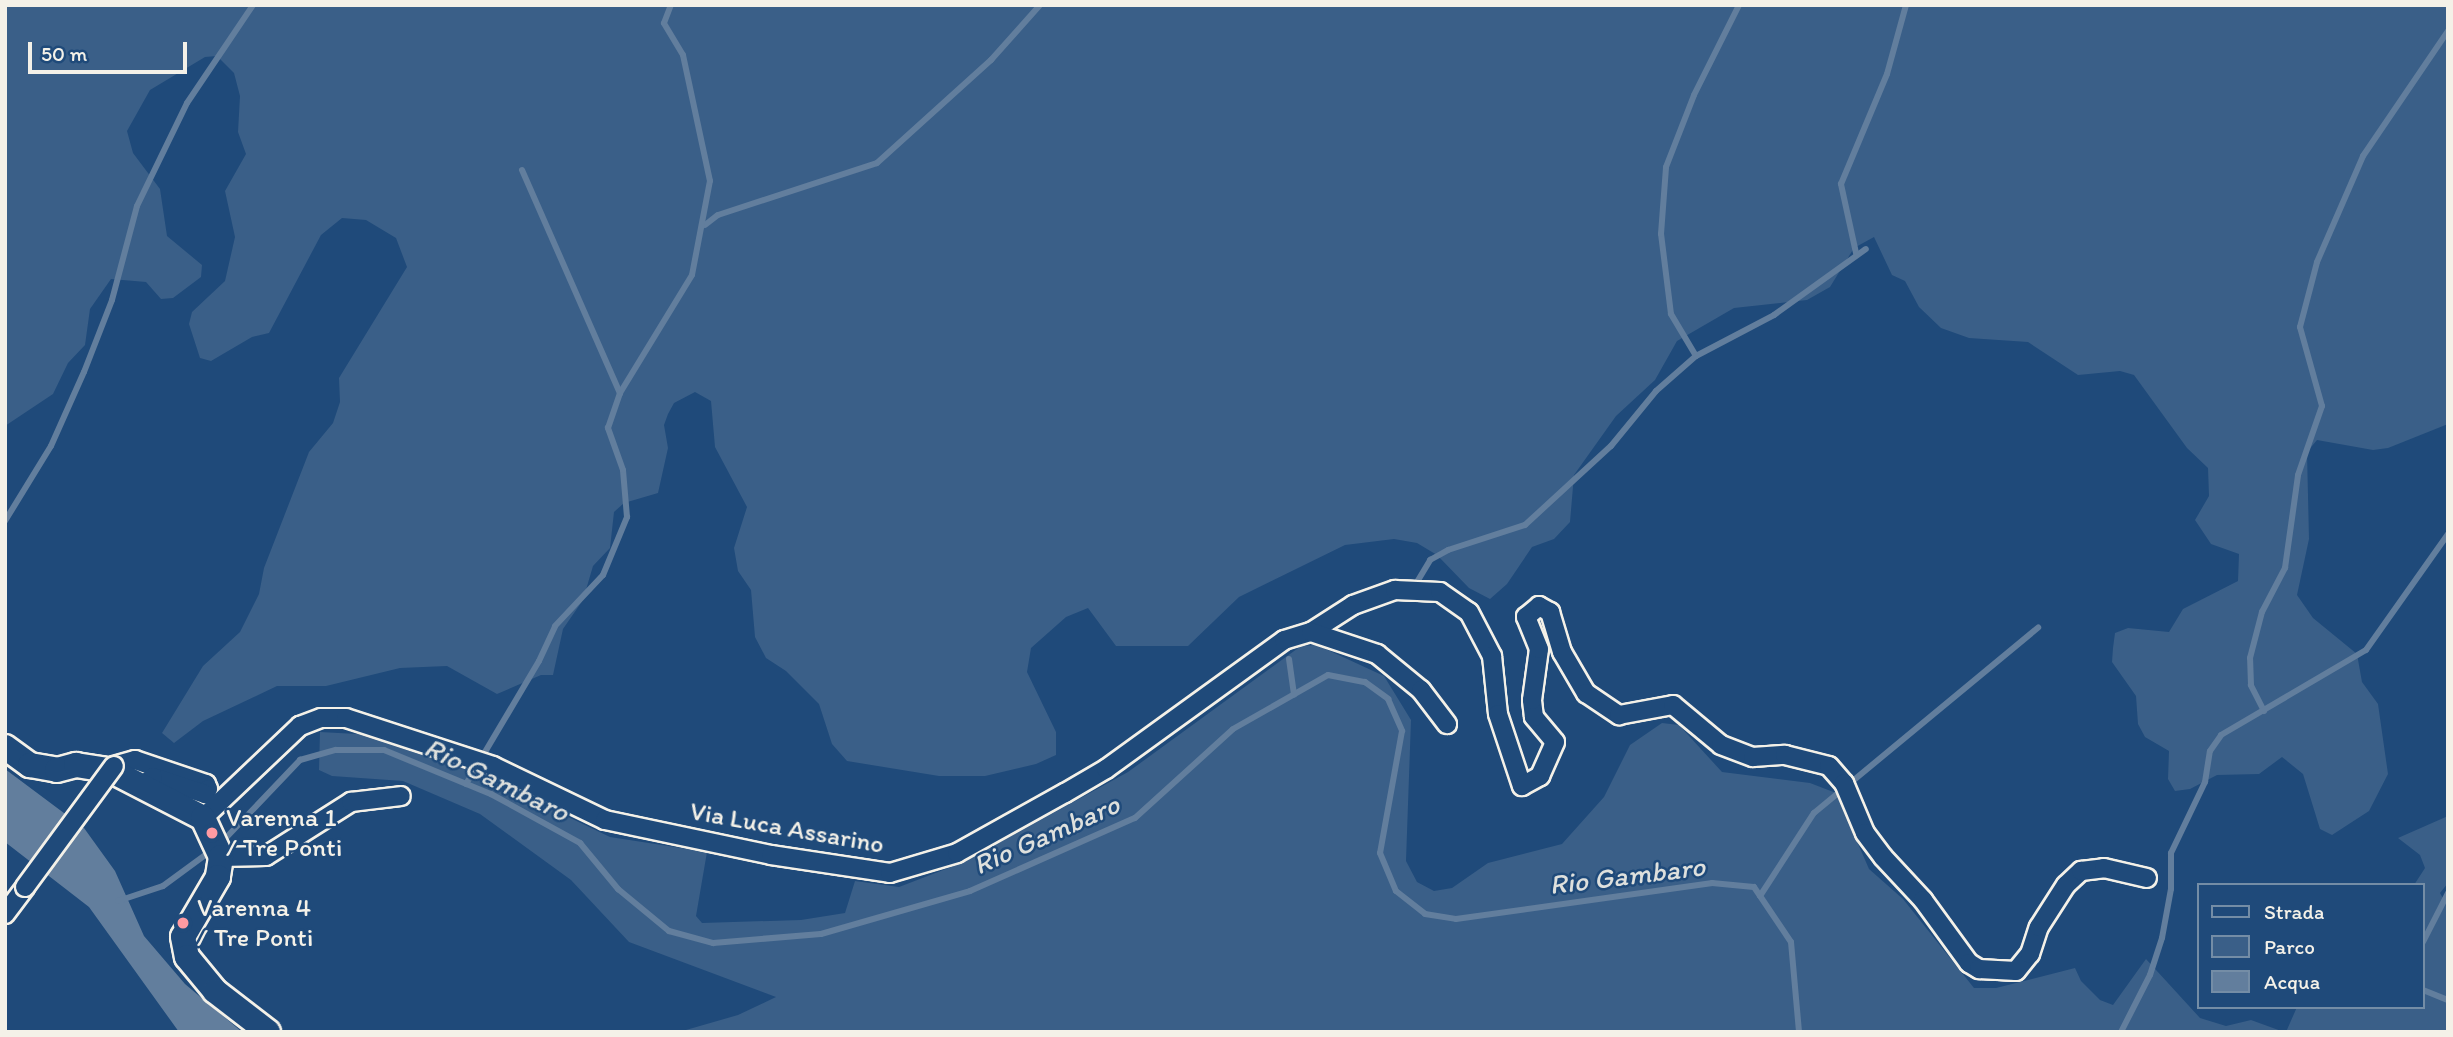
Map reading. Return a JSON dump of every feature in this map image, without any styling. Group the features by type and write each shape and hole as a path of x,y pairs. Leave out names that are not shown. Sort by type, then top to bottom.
{"street":[{"name":"Via Luca Assarino","path":"204,822 300,726 321,718 346,718 493,765 605,820 771,855 890,873 957,853 1065,793 1106,769 1284,640 1311,632 1353,605 1395,590 1440,592 1469,612 1492,656 1498,714 1522,786 1539,776 1555,742 1534,717 1532,700 1539,649 1526,617 1539,606 1550,611 1562,652 1586,693 1619,715 1673,705 1721,745 1753,757 1785,755 1829,766 1844,783 1865,832 1969,963 1979,969 2016,971 2030,954 2039,927 2066,885 2081,871 2104,868 2147,878"},
{"path":"1311,632 1377,654 1421,690 1447,724"},
{"path":"5,747 30,765 57,770 76,765 112,771 204,822 221,857 218,877 183,937 187,957 215,990 268,1032"},
{"path":"5,914 114,766 135,760 206,784 208,789 205,794 153,777 142,786"},
{"path":"221,857 266,856 351,802 401,796"}],"green space":[{"path":"5,5 2448,5 2448,424 2388,448 2373,450 2317,440 2307,452 2309,539 2297,595 2313,618 2357,654 2362,682 2378,704 2388,774 2369,811 2332,835 2320,829 2303,774 2282,757 2259,774 2217,775 2190,789 2175,791 2168,779 2169,751 2145,737 2138,724 2136,696 2112,662 2113,648 2115,633 2128,628 2169,632 2183,609 2238,581 2239,554 2211,544 2195,520 2209,496 2208,468 2187,448 2134,375 2120,371 2078,375 2028,342 1969,338 1941,328 1919,307 1905,281 1892,275 1874,237 1854,248 1830,287 1807,300 1734,308 1677,341 1655,380 1616,416 1574,475 1570,522 1554,539 1532,547 1507,584 1490,599 1469,588 1437,555 1417,543 1394,539 1345,545 1239,597 1188,646 1116,646 1088,608 1066,617 1031,648 1027,672 1056,732 1056,755 1036,764 985,776 939,776 847,761 832,744 819,704 786,671 766,658 755,637 751,590 738,571 734,548 747,507 715,447 711,401 695,392 674,403 668,414 664,425 668,448 658,493 624,503 614,512 610,548 593,566 583,600 563,629 553,675 541,675 497,694 447,666 400,668 326,686 277,686 203,721 174,743 162,733 203,666 240,632 259,594 264,568 309,452 333,423 340,402 339,378 407,267 396,238 366,220 342,218 321,235 269,333 252,337 211,361 200,358 189,324 192,312 225,281 235,237 225,191 246,154 238,132 240,96 234,73 217,56 205,57 150,90 127,131 133,153 160,189 167,236 202,265 201,277 173,298 161,299 146,282 111,279 90,309 85,345 68,363 53,394 5,426"},
{"path":"1317,645 1384,676 1411,720 1406,861 1417,882 1434,891 1452,888 1488,863 1562,844 1604,797 1630,745 1662,723 1679,725 1722,772 1810,783 1836,793 1869,869 1903,899 1974,988 1996,988 2075,968 2081,981 2100,1000 2113,1005 2146,959 2200,1018 2226,1026 2251,1020 2284,1032 679,1032 738,1015 776,997 629,942 571,880 480,814 403,781 332,776 319,770 320,732 375,735 477,773 610,837 707,852 696,916 702,923 801,920 845,913 855,881 899,887 964,862 1128,772 1301,646"},
{"path":"2448,816 2448,883 2440,893 2448,907 2448,1032 2286,1032 2296,1009 2425,1009 2425,883 2415,883 2425,868 2420,855 2398,838"}],"water":[{"path":"5,769 84,828 115,871 144,936 185,984 242,1032 179,1032 89,907 5,842"}],"waterway":[{"path":"5,521 51,446 84,372 112,300 137,206 187,103 253,5"},
{"path":"466,784 539,661 555,626 603,575 627,517 623,470 608,428 620,393 692,275 710,181 683,55 664,23 671,5"},
{"path":"705,225 718,215 877,163 991,60 1040,5"},
{"path":"1696,356 1671,314 1661,234 1666,167 1694,95 1739,5"},
{"path":"1856,253 1841,184 1887,74 1906,5"},
{"path":"2264,711 2251,685 2250,658 2262,612 2285,568 2298,475 2322,406 2300,327 2317,262 2363,156 2448,31"},
{"path":"522,170 620,393"},
{"path":"1417,582 1430,560 1448,550 1525,525 1611,446 1656,391 1696,356 1774,315 1866,249"},
{"path":"2121,1032 2150,975 2162,938 2171,889 2171,853 2205,782 2210,751 2221,735 2366,650 2448,534"},
{"path":"1760,896 1814,813 2038,628"},
{"path":"1289,659 1294,695"},
{"name":"Rio Gambaro","path":"221,843 300,760 336,750 384,750 491,794 580,843 618,889 669,931 713,943 821,934 970,891 1135,818 1233,729 1328,675 1365,682 1388,699 1402,731 1380,853 1396,891 1425,914 1456,919 1712,883 1754,887 1791,942 1799,1032"},
{"name":"Rio Gambaro","path":"118,901 163,886 212,850"},
{"path":"2425,938 2448,893"},
{"path":"2425,991 2448,1000"}],"place":[{"name":"Varenna 1 / Tre Ponti","path":"212,833"},
{"name":"Varenna 4 / Tre Ponti","path":"183,923"}]}
